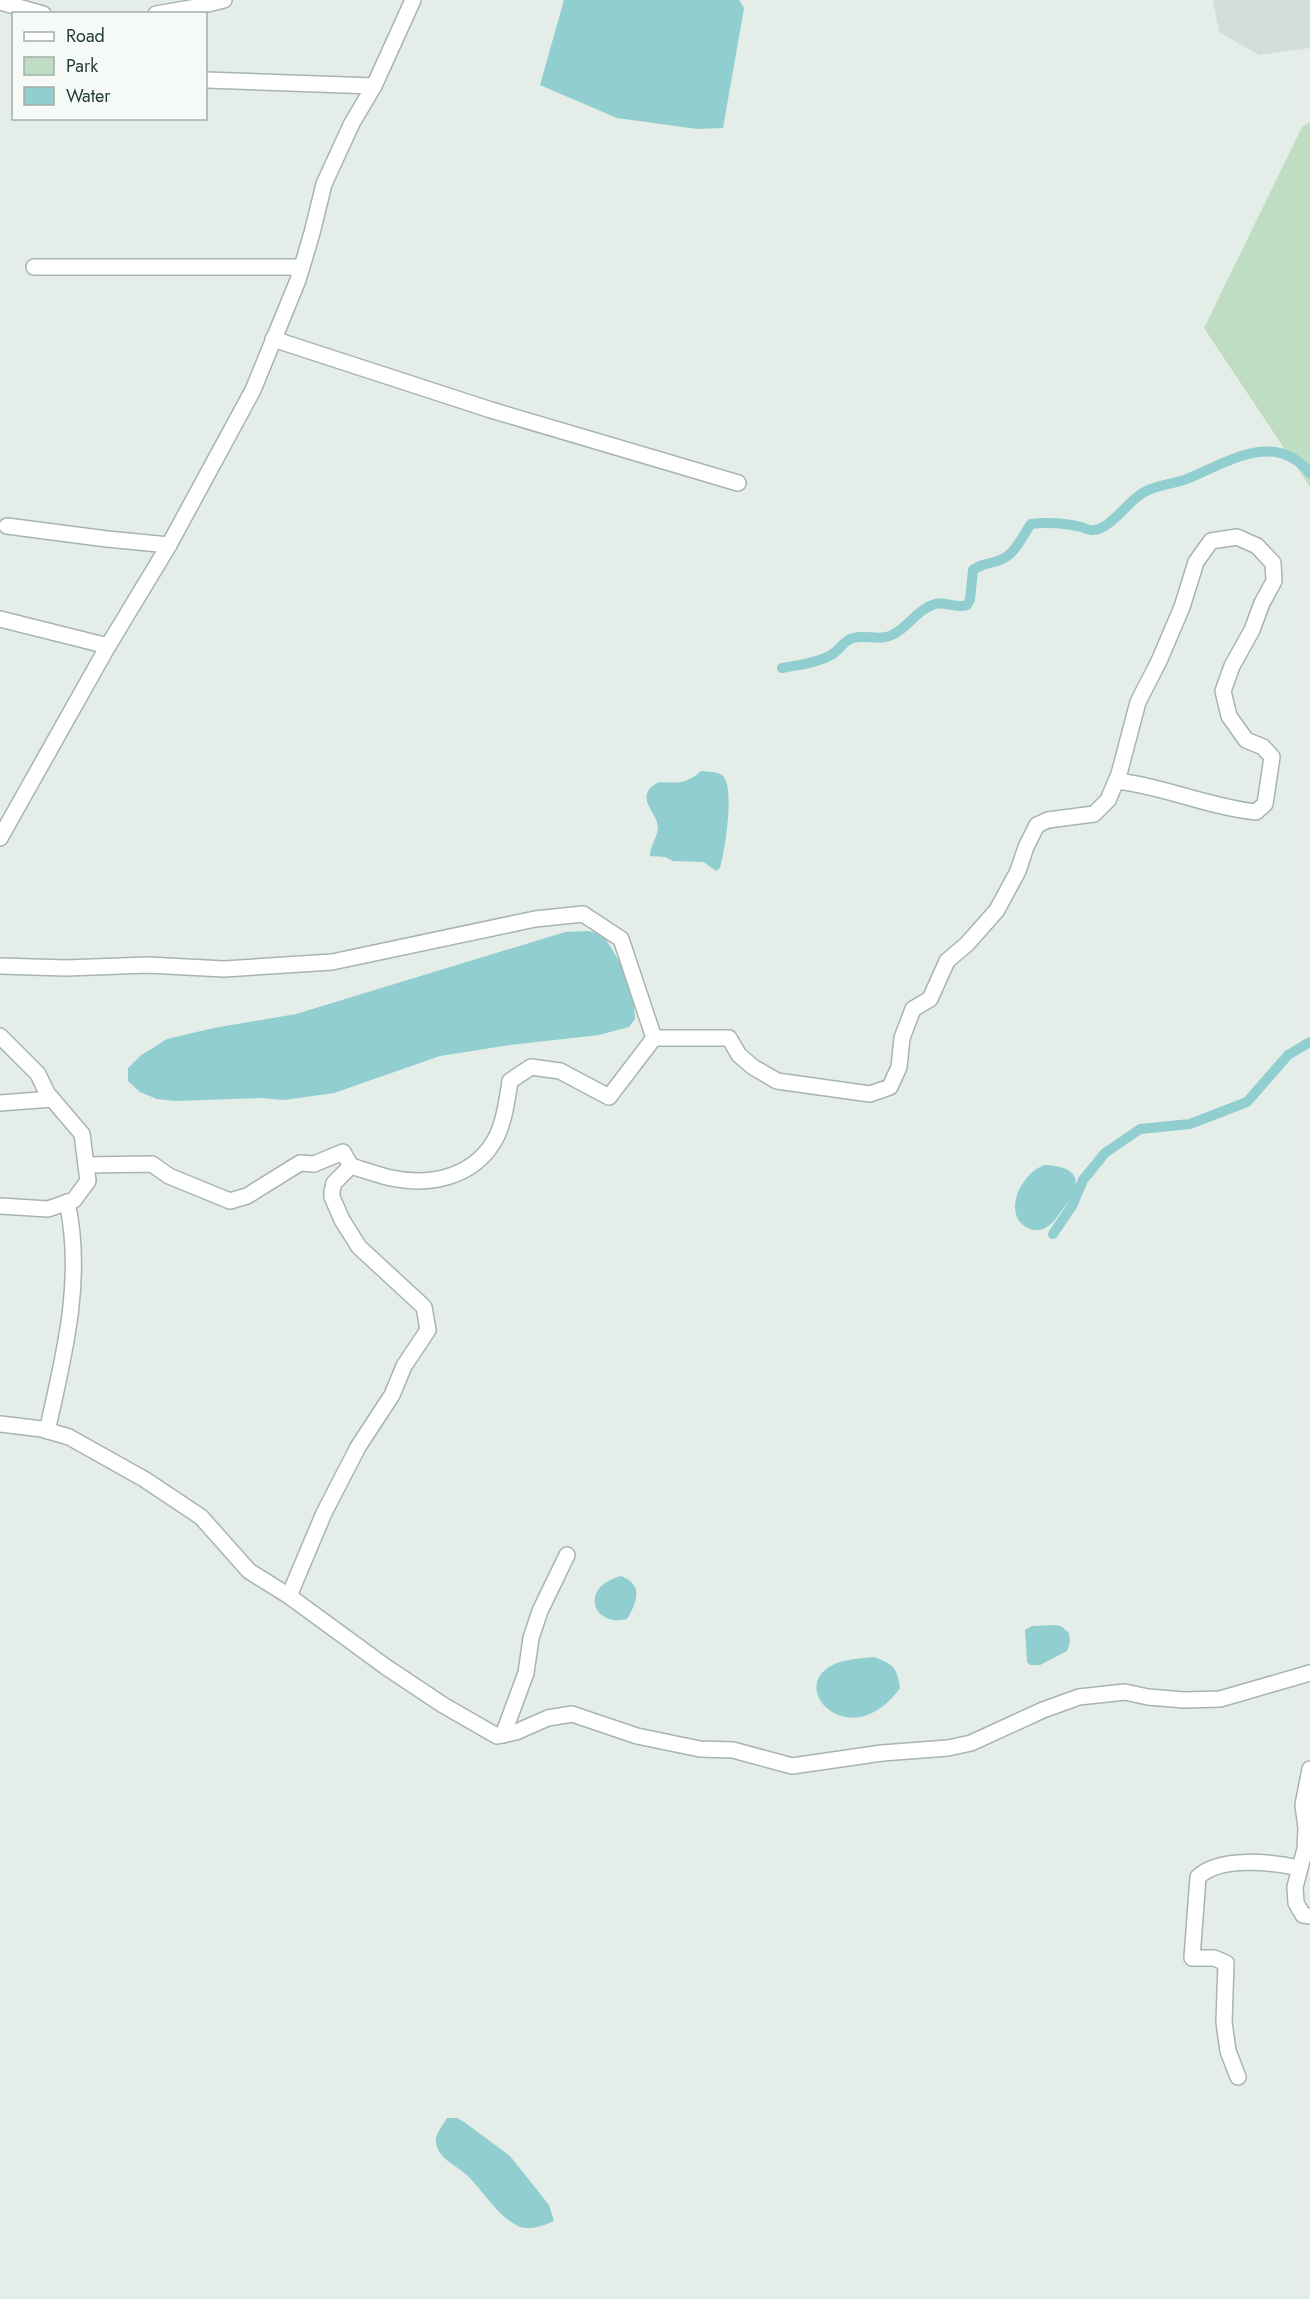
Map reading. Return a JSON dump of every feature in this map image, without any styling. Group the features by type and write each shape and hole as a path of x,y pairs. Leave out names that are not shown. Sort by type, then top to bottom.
{"street":[{"path":"168,12 224,0"},
{"path":"0,838 108,646 169,545 253,390 302,267 324,184 352,123 374,86 413,0"},
{"path":"0,2 36,12"},
{"path":"207,80 374,86"},
{"path":"34,267 302,267"},
{"path":"273,339 491,410 738,483"},
{"path":"7,526 169,545"},
{"path":"654,1038 729,1038 739,1055 753,1067 777,1081 870,1094 890,1087 900,1067 902,1038 913,1009 930,999 947,961 967,944 997,910 1018,871 1037,825 1048,820 1094,814 1108,800 1116,781 1138,702 1182,607 1196,562 1211,541 1237,537 1257,546 1273,563 1274,581 1262,603 1252,630 1232,666 1223,691 1229,716 1246,740 1263,747 1272,758 1265,804 1256,812 1230,809 1152,786 1116,781"},
{"path":"0,619 108,646"},
{"path":"0,966 66,968 148,965 224,969 332,962 535,919 583,914 621,939 654,1038"},
{"path":"0,1036 38,1074 52,1100 82,1134 88,1181 74,1200 48,1209 0,1206"},
{"path":"86,1165 152,1164 169,1176 230,1201 248,1196 300,1163 314,1164 343,1152 351,1166 392,1178 429,1181 451,1177 472,1166 493,1143 501,1121 510,1080 531,1066 560,1071 609,1097 654,1038"},
{"path":"0,1103 52,1100"},
{"path":"289,1596 334,1494 358,1447 392,1395 404,1366 428,1330 424,1307 359,1247 339,1212 332,1197 334,1183 351,1166"},
{"path":"47,1431 73,1298 74,1236 67,1202"},
{"path":"0,1424 47,1431 69,1437 144,1479 201,1517 249,1571 289,1596 443,1705 497,1736 516,1732 548,1718 572,1714 637,1736 699,1749 733,1750 792,1766 882,1753 948,1748 971,1743 1023,1718 1079,1697 1125,1692 1148,1697 1184,1700 1220,1698 1310,1672"},
{"path":"502,1735 526,1672 531,1638 540,1611 567,1555"},
{"path":"1310,1769 1303,1805 1306,1828 1305,1849 1295,1887 1296,1903 1303,1915 1310,1916"},
{"path":"1238,2077 1228,2051 1224,2022 1226,1963 1214,1958 1192,1958 1198,1877 1204,1870 1235,1863 1259,1862 1299,1868"}],"shaded area":[{"path":"1213,0 1310,0 1310,48 1259,55 1219,32"}],"green space":[{"path":"1310,122 1310,487 1204,328 1302,127"}],"water":[{"path":"564,0 739,0 744,8 723,128 697,129 617,118 540,85"},
{"path":"701,771 721,774 727,783 728,820 720,868 716,871 704,862 673,861 665,857 650,856 658,828 648,805 647,793 659,782 682,782"},
{"path":"588,931 602,934 625,974 632,996 635,1019 629,1027 599,1035 440,1056 334,1093 284,1100 261,1098 175,1101 157,1099 140,1092 128,1081 128,1068 140,1056 167,1039 214,1028 296,1014 565,932"},
{"path":"1045,1165 1066,1169 1072,1173 1076,1184 1069,1200 1054,1221 1044,1229 1034,1230 1022,1224 1017,1217 1016,1199 1030,1174"},
{"path":"621,1576 633,1584 636,1589 634,1606 627,1619 606,1618 595,1605 595,1597 599,1589 608,1581"},
{"path":"1032,1626 1061,1626 1069,1633 1070,1642 1067,1651 1040,1665 1030,1665 1027,1662 1025,1630"},
{"path":"874,1657 893,1667 900,1688 882,1707 865,1716 848,1717 834,1713 823,1704 817,1693 817,1681 825,1670 842,1662"},
{"path":"447,2118 457,2118 464,2122 510,2156 549,2205 554,2221 531,2228 510,2222 468,2176 441,2154 436,2137"}],"waterway":[{"path":"782,668 826,658 853,638 889,636 899,631 929,606 943,603 967,605 970,600 973,570 1010,554 1031,524 1056,523 1091,530 1100,528 1147,491 1183,480 1251,453 1267,451 1282,453 1296,460 1310,473"},
{"path":"1053,1234 1072,1206 1083,1180 1105,1153 1140,1129 1190,1124 1247,1102 1288,1055 1310,1042"}]}
